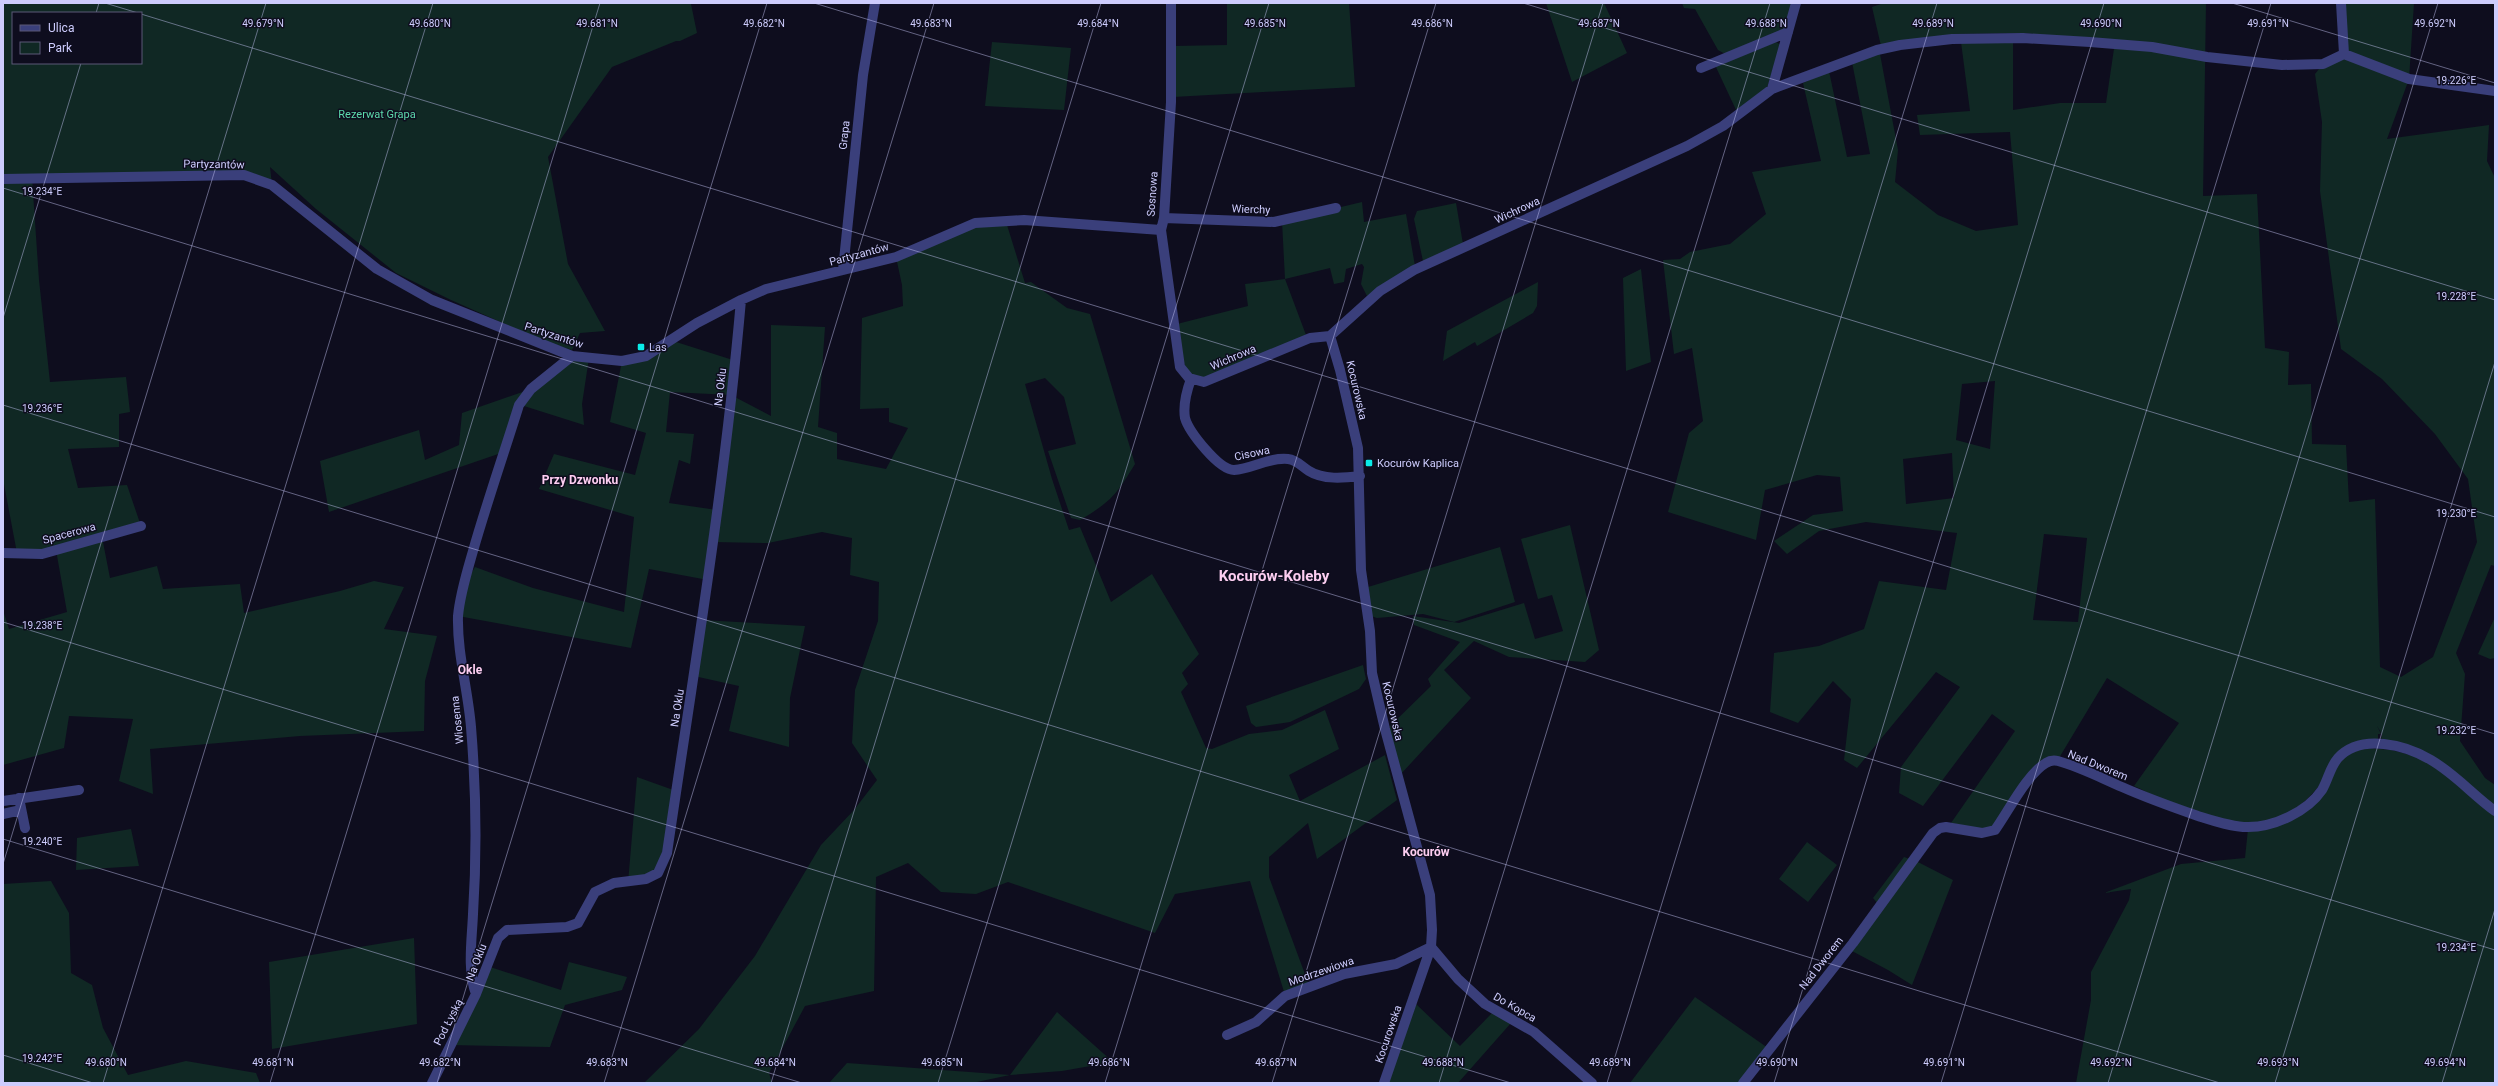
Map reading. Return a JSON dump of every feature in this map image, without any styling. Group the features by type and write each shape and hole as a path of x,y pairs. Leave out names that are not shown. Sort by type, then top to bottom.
{"street":[{"name":"Grapa","path":"843,270 863,75 875,3"},
{"name":"Sosnowa","path":"1171,3 1171,102 1164,218 1161,230 1178,360 1183,372 1191,379"},
{"path":"1772,89 1796,3"},
{"path":"2341,3 2344,54 2409,79 2495,91"},
{"path":"1700,68 1788,32"},
{"name":"Wichrowa","path":"1191,379 1206,382 1310,338 1330,336 1380,291 1414,270 1686,146 1723,126 1772,89 1878,50 1900,45 1952,39 2023,38 2152,47 2207,57 2282,65 2323,64 2344,54"},
{"name":"Partyzantów","path":"3,179 244,175 272,185 377,269 426,296 492,325 572,356 632,361 659,348 697,324 741,300 766,289 896,257 971,224 986,221 1024,220 1161,230"},
{"name":"Wierchy","path":"1164,218 1274,222 1336,208"},
{"name":"Na Oklu","path":"476,994 498,938 506,930 567,927 578,922 595,892 614,883 646,879 658,873 663,864 667,853 704,610 729,422 741,300"},
{"name":"Kocurowska","path":"1330,336 1340,370 1358,448 1360,476 1361,570 1370,631 1372,673 1384,730 1430,895 1432,930 1431,947 1384,1083"},
{"name":"Wiosenna","path":"476,994 472,983 471,946 475,847 474,774 471,725 461,656 458,616 463,587 519,404 531,389 572,356"},
{"name":"Cisowa","path":"1191,379 1186,402 1185,417 1188,428 1218,463 1233,470 1270,460 1286,459 1301,464 1308,471 1319,476 1344,478 1360,476"},
{"name":"Spacerowa","path":"3,553 42,554 141,526"},
{"name":"Nad Dworem","path":"1743,1083 1853,943 1933,833 1946,827 1982,832 1995,830 2010,805 2046,763 2055,760 2074,766 2168,806 2214,821 2252,827 2264,826 2281,819 2312,801 2322,789 2338,758 2348,749 2362,744 2379,743 2408,750 2430,760 2456,777 2495,811"},
{"path":"3,801 79,790"},
{"path":"19,798 25,828"},
{"path":"3,814 21,810"},
{"name":"Modrzewiowa","path":"1227,1035 1256,1022 1285,996 1344,974 1396,964 1431,947"},
{"name":"Do Kopca","path":"1431,947 1458,979 1485,1004 1534,1032 1592,1083"},
{"name":"Pod Łyską","path":"432,1083 476,994"}],"green space":[{"name":"Rezerwat Grapa","path":"3,3 691,4 697,33 612,67 548,157 568,264 605,331 580,333 572,350 543,341 451,300 396,273 316,209 270,167 272,185 244,175 32,178 39,280 50,382 126,377 130,412 119,414 119,447 68,449 78,488 127,485 141,526 102,537 110,578 157,566 163,589 240,584 244,613 340,591 374,581 404,587 384,629 437,636 425,681 424,731 300,736 150,749 153,794 119,781 133,719 69,716 64,748 3,765 3,610 9,629 67,612 56,550 17,553 3,479"},
{"path":"1227,3 1349,3 1355,87 1173,97 1174,46 1227,45"},
{"path":"1546,3 1604,3 1627,53 1572,82"},
{"path":"1682,3 1794,3 1788,32 1727,55 1718,50 1695,9 1684,8"},
{"path":"1884,3 2206,3 2203,196 2257,194 2265,348 2289,352 2288,385 2311,384 2312,444 2346,445 2349,502 2375,499 2380,667 2401,677 2433,657 2477,542 2468,479 2435,434 2382,379 2341,349 2320,191 2322,122 2315,74 2323,64 2344,54 2342,3 2414,3 2409,79 2387,139 2489,125 2487,161 2495,178 2495,566 2491,565 2456,653 2465,674 2460,741 2485,778 2495,785 2495,809 2458,776 2381,741 2382,734 2377,726 2381,734 2378,734 2378,741 2350,745 2335,767 2305,801 2289,812 2272,820 2252,823 2229,821 2173,806 2162,802 2134,786 2179,723 2107,678 2059,758 2054,757 1994,828 1980,829 1951,823 2015,731 1992,714 1923,806 1899,793 1901,767 1960,687 1936,672 1857,768 1844,760 1851,699 1833,681 1798,723 1770,712 1774,653 1819,646 1864,629 1879,581 1946,590 1957,533 1866,522 1819,531 1787,554 1774,541 1813,515 1843,511 1840,477 1817,475 1765,490 1756,540 1668,512 1689,433 1703,421 1692,348 1674,354 1663,260 1680,259 1690,252 1730,244 1766,214 1752,172 1821,161 1803,83 1829,71 1847,157 1870,154 1852,62 1880,54 1898,150 1895,182 1938,215 1976,231 2018,225 2010,132 1920,135 1917,115 1970,111 1961,42 2013,41 2013,110 2060,103 2106,103 2115,42 2023,33 1954,34 1881,46 1872,7","holes":["1995,381 1990,449 1956,440 1962,384","1952,453 1954,498 1906,504 1903,459","2044,534 2087,538 2078,622 2033,620"]},
{"path":"992,42 1071,48 1064,110 985,106"},
{"path":"1776,42 1781,45 1767,88 1737,112 1715,65"},
{"path":"1362,202 1364,222 1406,214 1415,266 1367,296 1361,284 1364,267 1362,264 1346,269 1344,282 1334,284 1330,268 1285,279 1282,221"},
{"path":"1456,203 1463,244 1423,261 1414,219 1417,211"},
{"path":"1007,225 1025,283 1031,282 1067,308 1090,314 1135,464 1118,490 1099,508 1080,520 1071,518 1048,451 1076,444 1064,397 1045,378 1025,384 1052,479 1069,530 1080,527 1111,602 1152,574 1199,654 1182,673 1188,684 1181,692 1206,748 1212,749 1249,734 1282,730 1325,710 1339,749 1289,775 1300,801 1385,755 1397,800 1317,859 1308,823 1269,857 1269,877 1309,985 1285,995 1250,881 1175,894 1155,933 1008,882 976,894 941,892 908,863 876,877 874,991 805,1006 769,1073 772,1083 644,1083 699,1029 755,956 821,845 854,810 877,780 852,743 855,690 878,621 879,582 850,575 852,538 822,532 768,543 713,542 708,580 649,569 631,648 458,616 463,587 475,567 533,588 624,612 634,517 539,489 554,454 635,475 646,433 610,422 622,361 673,341 736,361 731,395 771,416 771,325 825,327 818,427 837,433 837,459 886,469 908,428 889,422 889,408 860,409 862,318 903,306 902,285 896,257 968,228","holes":["670,392 731,395 717,510 669,503 679,460 690,464 694,434 666,432"]},
{"path":"1641,269 1651,362 1626,371 1623,278"},
{"path":"1285,279 1306,335 1209,378 1195,376 1188,371 1180,352 1177,324 1248,306 1245,284"},
{"path":"1538,282 1537,306 1533,313 1477,346 1475,342 1443,361 1447,331"},
{"path":"572,356 589,358 582,404 584,425 524,406 504,452 329,512 320,461 419,430 425,460 459,445 462,413 531,389"},
{"path":"1570,525 1599,650 1585,662 1509,657 1474,641 1444,670 1471,698 1400,775 1387,729 1431,686 1428,679 1460,642 1414,625 1413,616 1459,623 1524,603 1535,639 1563,631 1552,595 1538,599 1521,539"},
{"path":"1500,547 1515,602 1454,622 1423,614 1377,618 1371,616 1368,587"},
{"path":"2495,617 2495,658 2490,659 2478,654"},
{"path":"702,620 805,626 790,698 789,747 729,731 739,686 694,676"},
{"path":"1363,665 1366,679 1359,689 1290,722 1256,727 1251,723 1246,706"},
{"path":"2369,748 2391,750 2426,759 2495,814 2495,1083 2076,1083 2091,1000 2091,972 2129,900 2131,889 2104,893 2181,864 2245,858 2248,829 2300,813 2341,758 2355,750"},
{"path":"637,777 676,791 658,873 628,883"},
{"path":"131,829 139,866 76,870 77,838"},
{"path":"1807,842 1837,865 1808,902 1779,879"},
{"path":"1904,857 1910,859 1878,904 1873,898"},
{"path":"1916,861 1953,880 1912,985 1888,970 1850,950"},
{"path":"51,881 69,913 71,973 92,985 103,1028 128,1075 186,1061 256,1073 260,1083 3,1083 3,884"},
{"path":"414,938 417,1024 272,1049 269,962"},
{"path":"569,962 627,977 622,990 565,1005 550,1047 450,1045 487,966 561,990"},
{"path":"1695,997 1768,1048 1740,1083 1630,1083"},
{"path":"1416,1004 1460,1046 1493,1012 1511,1023 1458,1083 1388,1083"},
{"path":"1057,1012 1113,1062 1062,1071 1010,1075"},
{"path":"847,1063 1010,1075 972,1083 829,1083"}],"place":[{"name":"Las","path":"641,347"},
{"name":"Kocurów Kaplica","path":"1369,463"}],"district":[{"name":"Przy Dzwonku","path":"580,480"},
{"name":"Kocurów-Koleby","path":"1274,576"},
{"name":"Okle","path":"470,670"},
{"name":"Kocurów","path":"1426,852"}]}
